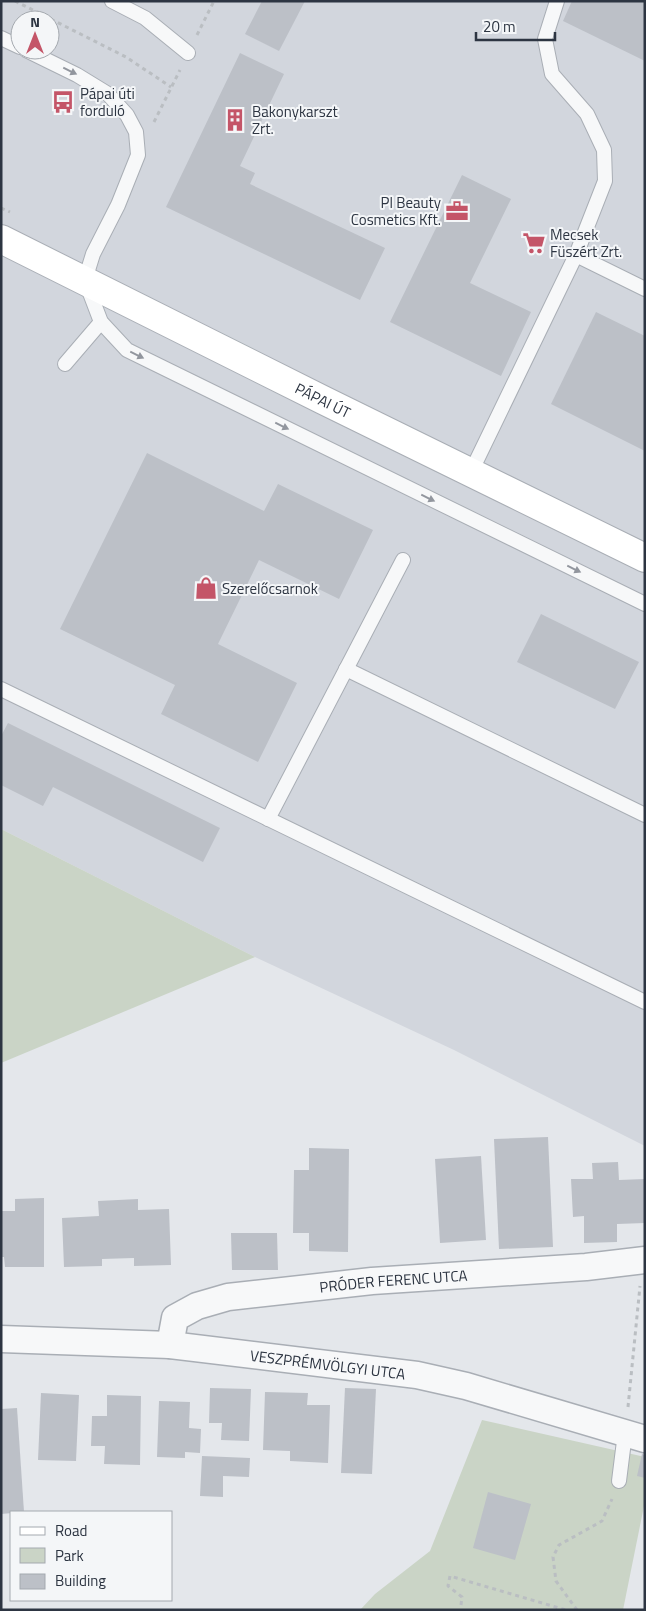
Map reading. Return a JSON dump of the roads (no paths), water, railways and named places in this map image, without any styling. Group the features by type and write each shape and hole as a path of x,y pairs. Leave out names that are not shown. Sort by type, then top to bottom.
{"main road":[{"name":"PÁPAI ÚT","path":"1,239 645,558"}],"street":[{"name":"PRÓDER FERENC UTCA","path":"170,1345 175,1318 197,1306 228,1297 372,1281 586,1267 644,1260"},
{"name":"VESZPRÉMVÖLGYI UTCA","path":"1,1339 170,1345 417,1375 466,1386 635,1436"}],"lane":[{"path":"112,1 145,18 188,54"},
{"path":"471,472 576,255 605,181 604,150 587,114 552,74 544,39 557,1"},
{"path":"46,60 77,75 108,94 127,115 136,132 138,155 118,205 94,254 85,280 101,322 127,350 645,604"},
{"path":"576,255 645,289"},
{"path":"65,364 101,322"},
{"path":"268,819 403,560"},
{"path":"346,669 645,815"},
{"path":"1,689 645,1002"},
{"path":"619,1481 635,1436"}],"place":[{"name":"Pápai úti forduló","path":"63,102"},
{"name":"Bakonykarszt Zrt.","path":"235,120"},
{"name":"Pl Beauty Cosmetics Kft.","path":"457,211"},
{"name":"Mecsek Füszért Zrt.","path":"534,243"},
{"name":"Szerelőcsarnok","path":"206,588"}]}
